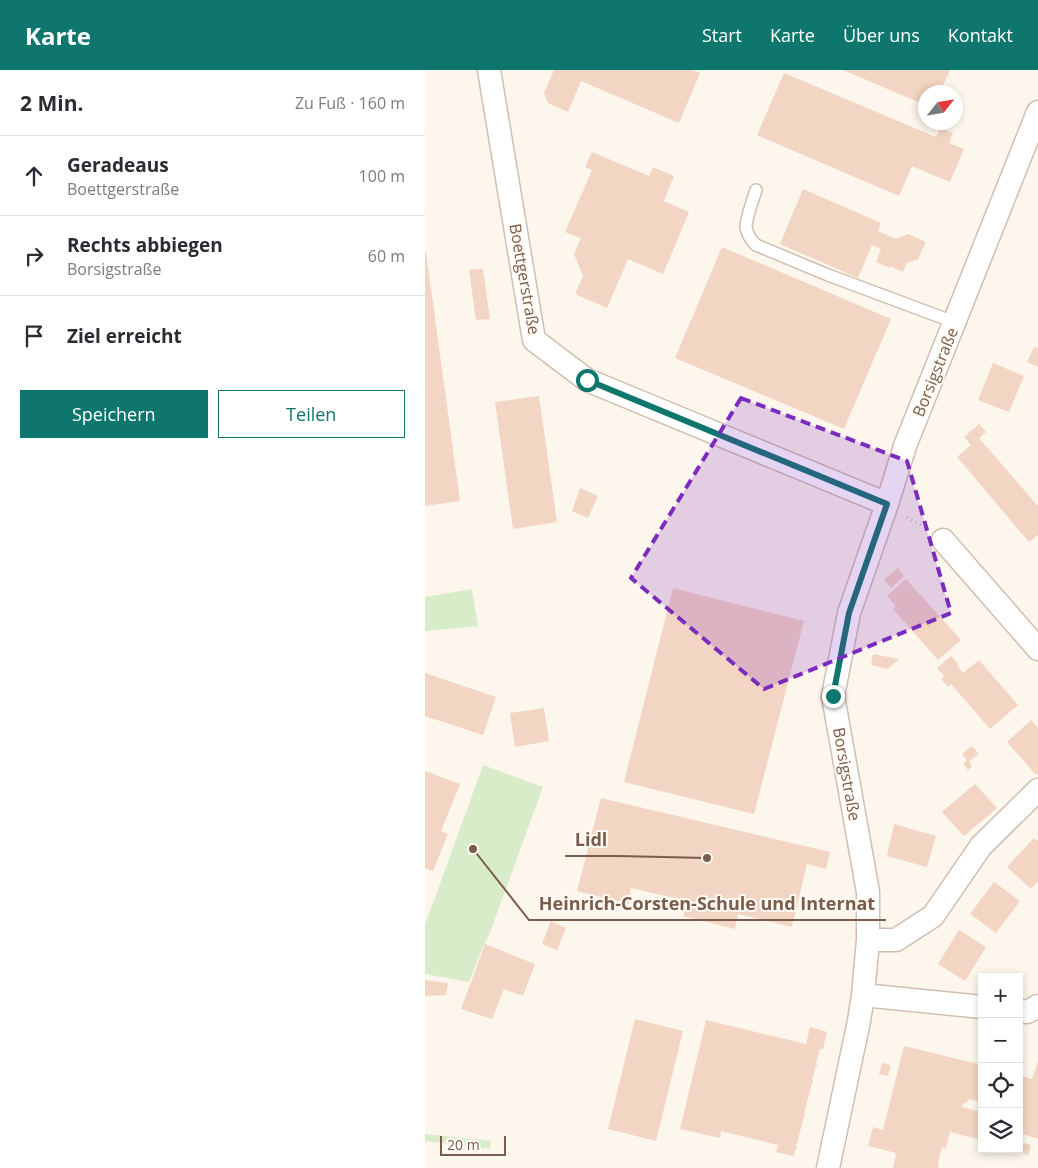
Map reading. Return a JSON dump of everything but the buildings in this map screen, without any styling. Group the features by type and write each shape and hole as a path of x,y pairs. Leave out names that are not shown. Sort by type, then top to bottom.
{"street":[{"name":"Boettgerstraße","path":"489,70 534,340 587,380 887,504"},
{"name":"Borsigstraße","path":"828,1168 863,995 869,892 833,696 849,613 905,446 1038,112"},
{"path":"943,540 1038,649"},
{"path":"867,940 896,940 933,916 981,846 1038,790"},
{"path":"863,995 978,1008"},
{"path":"1023,1012 1027,1012 1038,1006"}],"lane":[{"path":"756,190 746,226 748,235 757,245 828,275 954,322"}],"path":[{"path":"887,504 943,540"}],"highlighted area":[{"path":"741,398 907,461 951,613 764,689 631,578"}],"green space":[{"path":"472,589 478,626 425,631 425,597"},
{"path":"483,765 543,787 491,930 469,982 425,974 425,925"},
{"path":"425,1134 491,1141 490,1149 425,1141"}],"place":[{"name":"Heinrich-Corsten-Schule und Internat","path":"473,849"},
{"name":"Lidl","path":"707,858"}],"route":[{"path":"587,380 887,504 849,613 833,696"}]}
